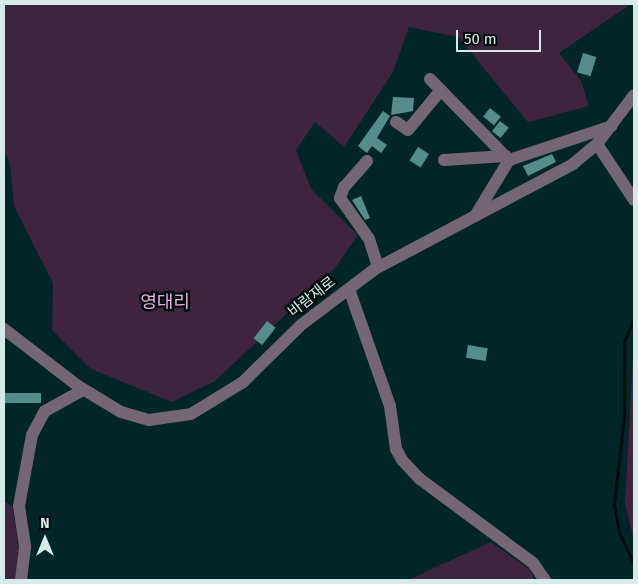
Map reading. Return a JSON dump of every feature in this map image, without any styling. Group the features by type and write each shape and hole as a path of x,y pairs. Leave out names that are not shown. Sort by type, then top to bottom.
{"street":[{"path":"430,79 507,158"},
{"path":"396,122 408,130 441,90"},
{"name":"바람재로","path":"4,330 83,390 121,412 149,420 191,414 243,382 301,325 378,268 573,164 597,144 634,95"},
{"path":"444,160 507,158 612,126"},
{"path":"597,144 634,200"},
{"path":"475,216 507,158"},
{"path":"367,161 344,187 340,198 369,239 378,268"},
{"path":"349,289 392,412 396,449 402,460 420,479 533,563 545,580"},
{"path":"21,580 25,546 19,506 32,435 45,411 83,390"}],"shaded area":[{"path":"4,4 631,4 559,53 581,81 589,106 528,122 458,37 409,27 393,72 344,147 315,122 296,150 311,189 358,235 335,268 215,381 172,402 91,369 52,330 53,283 14,206 10,164 4,150"},
{"path":"634,336 634,540 625,504"},
{"path":"4,501 12,506 19,549 16,580 4,580"},
{"path":"491,542 530,570 535,580 408,580"}],"building":[{"path":"583,53 596,57 591,76 577,72"},
{"path":"393,97 414,98 413,111 391,115"},
{"path":"490,108 501,117 494,125 483,117"},
{"path":"383,111 390,116 377,138 387,145 381,153 372,146 367,153 358,146"},
{"path":"500,121 509,128 501,138 492,131"},
{"path":"418,147 429,154 421,167 410,161"},
{"path":"552,154 556,162 528,176 523,166"},
{"path":"361,196 370,218 365,220 352,200"},
{"path":"267,321 276,328 262,345 253,338"},
{"path":"468,345 488,348 486,361 466,358"},
{"path":"4,393 41,393 41,403 4,403"}],"waterway":[{"path":"634,318 624,342 624,416 614,504 619,532 634,564"}],"district":[{"name":"영대리","path":"165,302"}]}
